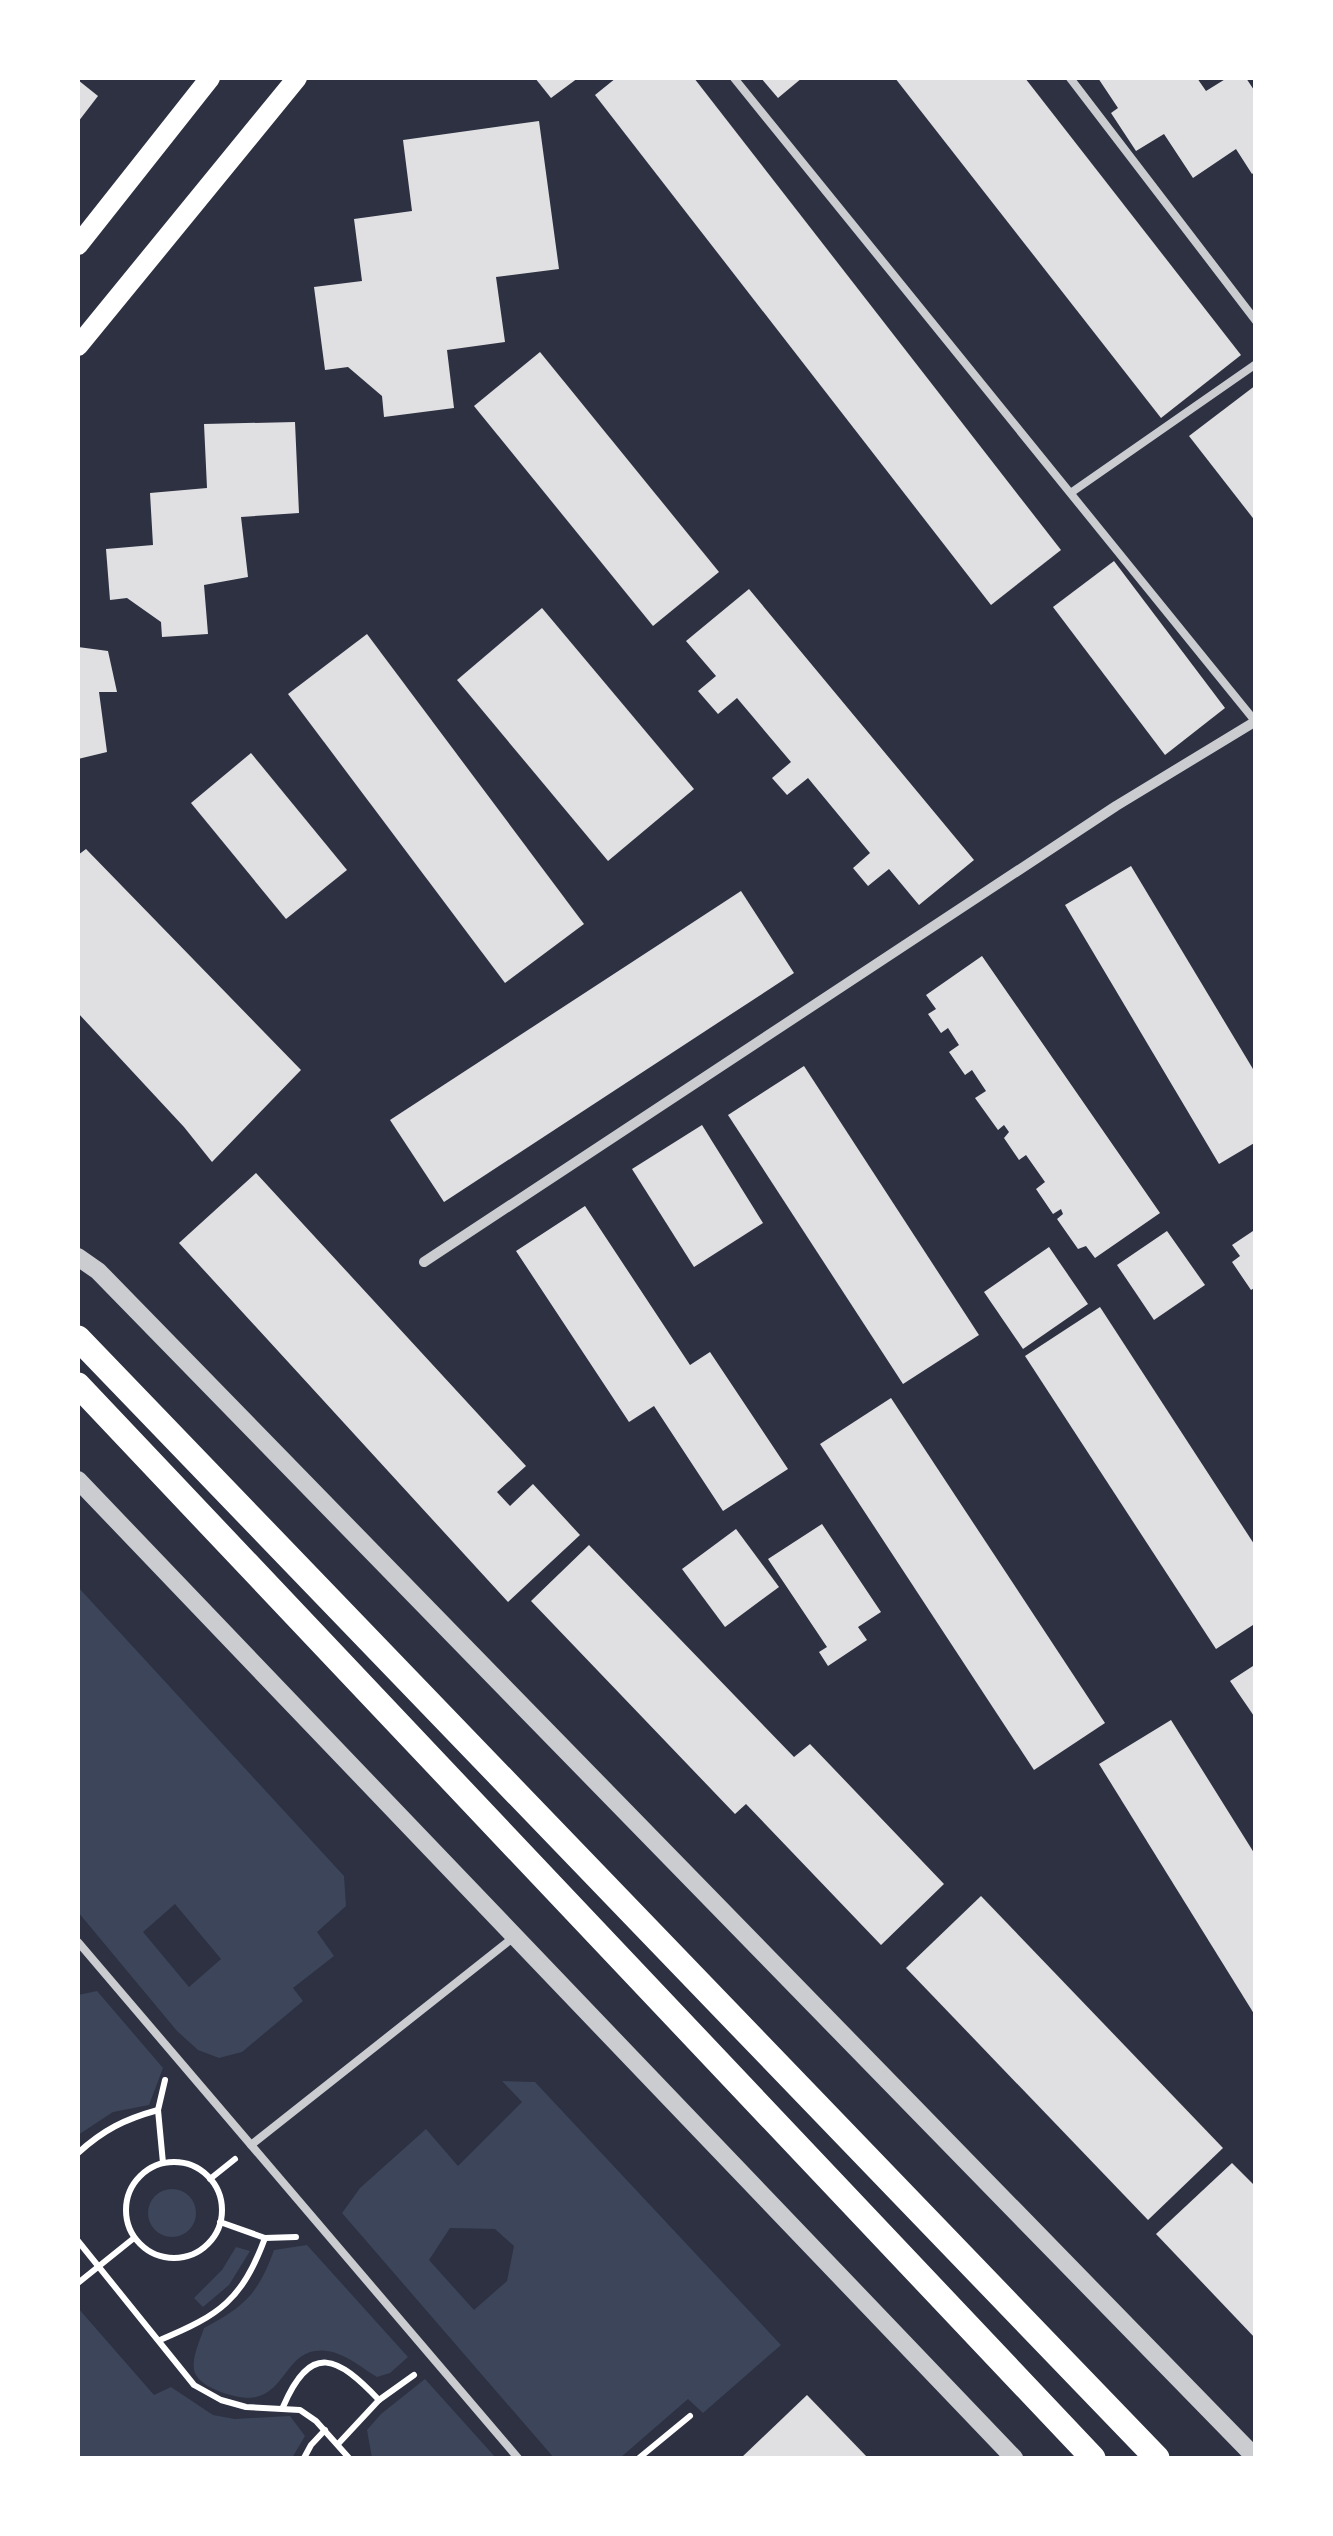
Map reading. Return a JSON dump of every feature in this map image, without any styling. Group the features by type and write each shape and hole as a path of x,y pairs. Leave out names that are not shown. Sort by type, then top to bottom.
{"main road":[{"path":"78,244 210,78"},
{"path":"78,346 297,78"},
{"path":"78,1338 1157,2458"},
{"path":"78,1386 1093,2458"}],"street":[{"path":"424,1262 1116,806 1256,721"},
{"path":"78,1256 98,1271 1256,2458"},
{"path":"78,1480 1014,2458"}],"lane":[{"path":"734,78 1256,721"},
{"path":"1070,78 1256,322"},
{"path":"1072,492 1256,364"},
{"path":"252,2146 516,1936"},
{"path":"78,1942 518,2458"}],"path":[{"path":"163,2163 158,2110 165,2080 176,2057"},
{"path":"78,2153 123,2120 158,2110"},
{"path":"163,2163 188,2164 210,2179 218,2192 220,2222 204,2248 175,2258 145,2249 134,2238 126,2208 129,2193 148,2169 163,2163"},
{"path":"220,2222 266,2238 283,2239 321,2227"},
{"path":"78,2284 134,2238"},
{"path":"160,2340 197,2325 237,2295 266,2238"},
{"path":"78,2241 194,2385 221,2400 246,2407 300,2410 348,2458"},
{"path":"283,2407 299,2376 320,2363 344,2366 379,2400"},
{"path":"338,2444 379,2400 436,2363"},
{"path":"639,2458 690,2416"},
{"path":"304,2458 324,2430"}],"shaded area":[{"path":"78,1587 344,1876 346,1906 317,1932 334,1956 293,1988 303,2001 242,2052 219,2058 198,2050 177,2031 78,1912","holes":["175,1904 221,1959 189,1987 143,1932"]},
{"path":"97,1991 163,2068 149,2105 113,2112 78,2135 78,1995"},
{"path":"502,2081 535,2082 781,2345 703,2413 688,2399 620,2458 554,2458 342,2213 360,2188 426,2129 458,2166 522,2102","holes":["450,2228 495,2229 514,2246 507,2281 474,2310 429,2260"]},
{"path":"172,2189 189,2196 196,2213 189,2230 172,2237 155,2230 148,2213 155,2196"},
{"path":"307,2245 408,2357 390,2373 377,2377 340,2355 315,2351 298,2359 273,2388 249,2398 205,2384 194,2368 204,2328 248,2297 262,2278 274,2250"},
{"path":"236,2247 250,2251 229,2285 203,2307 194,2298 222,2270"},
{"path":"78,2308 154,2395 171,2387 213,2415 235,2419 290,2416 305,2436 292,2458 78,2458"},
{"path":"425,2379 496,2458 372,2458 367,2430"}],"building":[{"path":"535,78 578,78 551,98"},
{"path":"616,78 694,78 1061,550 991,605 595,95"},
{"path":"761,78 802,78 778,98"},
{"path":"895,78 1025,78 1241,355 1161,418"},
{"path":"1098,78 1197,78 1206,91 1227,78 1246,78 1256,93 1256,171 1252,174 1236,149 1193,178 1164,134 1136,151 1111,113 1118,108"},
{"path":"78,80 98,96 78,122"},
{"path":"539,121 559,269 496,277 505,342 447,350 454,408 384,417 382,396 348,367 325,370 314,287 362,281 354,219 412,211 403,140"},
{"path":"540,352 719,572 653,626 474,406"},
{"path":"1256,385 1256,522 1189,436"},
{"path":"295,422 299,513 241,517 248,577 204,585 208,634 162,637 161,622 127,598 110,600 106,549 153,545 150,493 207,488 204,424"},
{"path":"1114,561 1225,708 1165,755 1053,607"},
{"path":"749,589 974,860 919,905 889,869 868,886 853,868 870,853 808,778 787,795 772,778 791,762 737,698 718,714 698,691 716,676 686,641"},
{"path":"542,608 694,789 608,861 457,680"},
{"path":"367,634 584,924 505,983 288,694"},
{"path":"78,647 108,651 117,692 99,692 107,752 78,759"},
{"path":"251,753 347,870 286,919 191,803"},
{"path":"86,849 301,1070 212,1162 78,1013 78,855"},
{"path":"1131,866 1256,1074 1256,1142 1219,1164 1065,905"},
{"path":"741,891 794,973 444,1202 390,1120"},
{"path":"982,956 1160,1213 1095,1258 1086,1246 1078,1249 1057,1219 1063,1214 1061,1209 1053,1214 1036,1189 1045,1182 1026,1155 1019,1160 1004,1138 1009,1132 1004,1125 998,1130 975,1098 986,1091 972,1070 965,1075 949,1052 959,1045 948,1028 941,1033 928,1014 936,1009 926,995"},
{"path":"804,1066 979,1335 903,1384 728,1115"},
{"path":"702,1125 763,1223 694,1267 632,1169"},
{"path":"256,1173 526,1466 497,1492 510,1506 533,1484 580,1535 508,1602 179,1243"},
{"path":"585,1206 690,1365 710,1352 788,1469 723,1511 654,1406 629,1422 516,1251"},
{"path":"1256,1229 1256,1287 1251,1290 1232,1262 1240,1256 1232,1245"},
{"path":"1167,1231 1205,1285 1154,1320 1117,1265"},
{"path":"1049,1247 1088,1304 1023,1349 984,1292"},
{"path":"1100,1307 1256,1547 1256,1623 1216,1649 1025,1356"},
{"path":"891,1398 1105,1723 1034,1770 820,1444"},
{"path":"822,1524 881,1612 858,1627 867,1640 828,1666 819,1652 827,1647 768,1559"},
{"path":"736,1529 779,1587 725,1627 682,1569"},
{"path":"589,1545 794,1757 810,1744 944,1884 881,1945 746,1804 735,1814 531,1601"},
{"path":"1256,1664 1256,1719 1230,1681"},
{"path":"1171,1720 1256,1856 1256,2017 1099,1764"},
{"path":"981,1896 1223,2148 1148,2220 906,1968"},
{"path":"1232,2163 1256,2187 1256,2339 1156,2234"},
{"path":"807,2395 868,2458 741,2458"}]}
